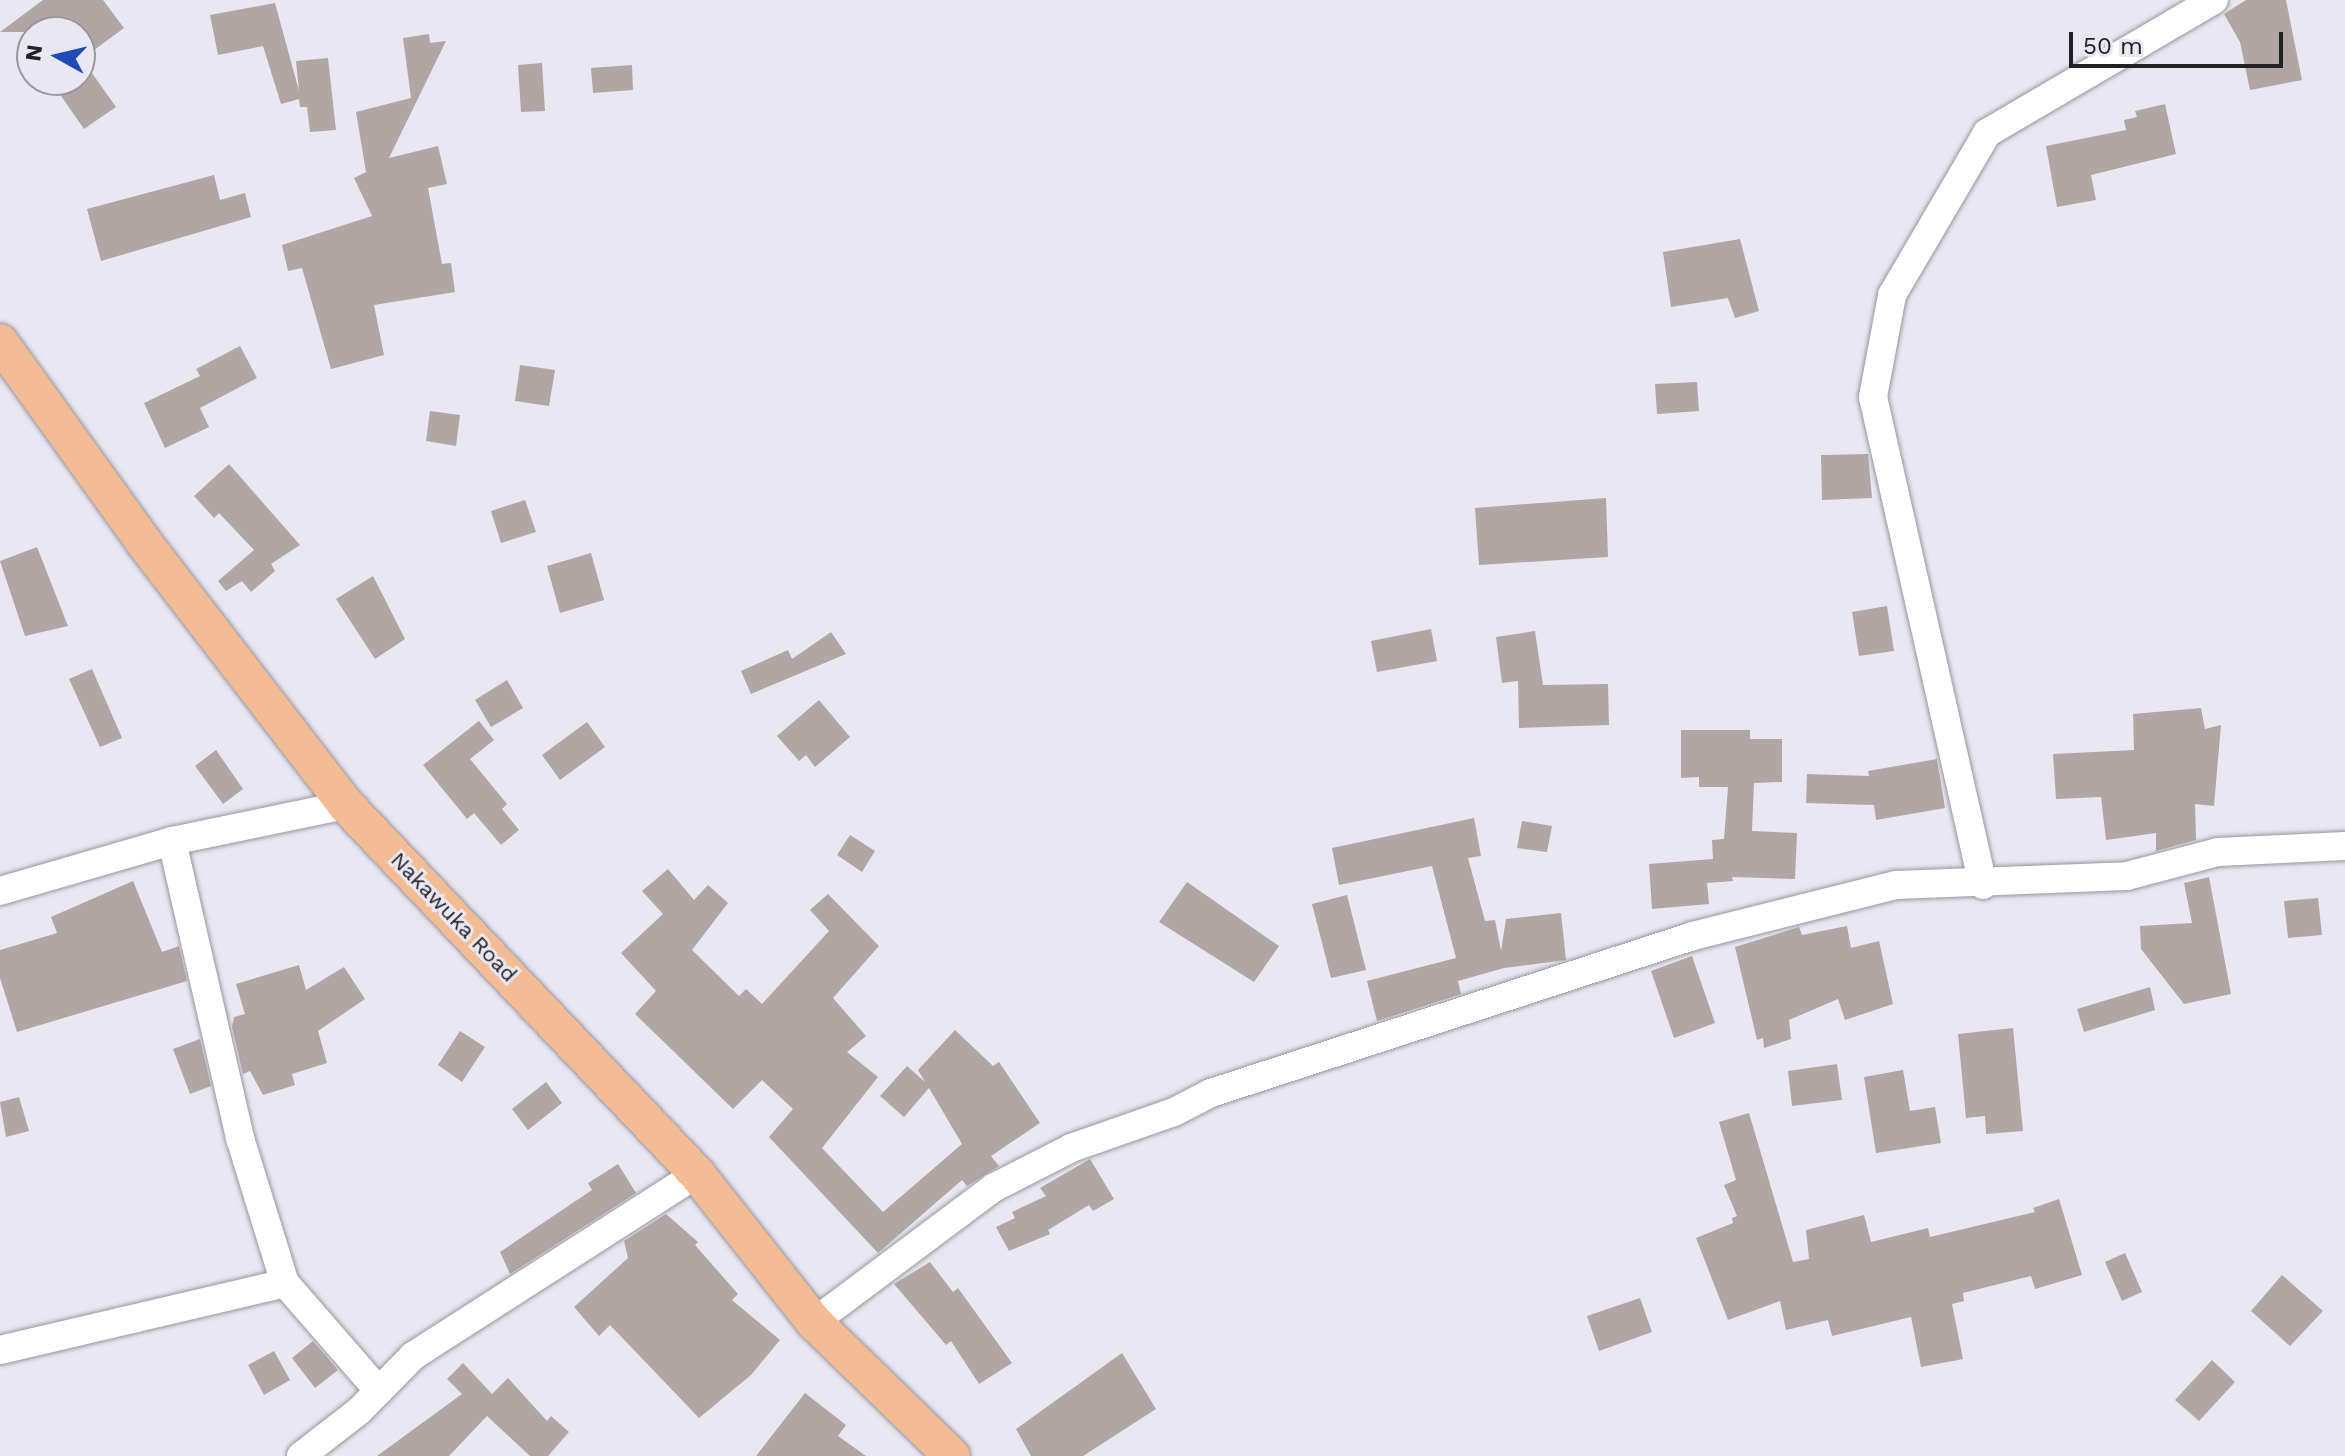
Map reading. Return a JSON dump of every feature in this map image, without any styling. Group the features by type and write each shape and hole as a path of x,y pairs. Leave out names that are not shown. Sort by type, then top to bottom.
{"main road":[{"name":"Nakawuka Road","path":"0,342 145,544 346,805 697,1174 814,1322 952,1456"}],"street":[{"path":"1983,885 1873,397 1892,295 1987,133 2214,0"},
{"path":"0,891 172,841 346,805"},
{"path":"172,841 240,1138 285,1283 379,1391"},
{"path":"814,1322 993,1188 1071,1148 1174,1112 1211,1093 1679,941 1826,899 1896,885 1983,885 2127,876 2218,852 2345,846"},
{"path":"301,1456 379,1391 413,1356 697,1174"},
{"path":"0,1350 285,1283"}],"building":[{"path":"43,0 103,0 124,28 96,49 96,16 22,16"},
{"path":"2246,0 2286,0 2302,80 2250,90 2240,42 2224,14"},
{"path":"275,3 299,91 296,61 328,58 336,130 310,132 307,107 300,107 299,99 281,104 263,46 218,55 210,15"},
{"path":"16,20 16,32 0,32"},
{"path":"429,34 430,43 446,41 389,158 438,146 447,184 428,188 442,264 451,263 455,292 374,305 384,355 331,369 302,268 288,271 282,245 372,216 354,178 366,172 356,112 411,98 403,38"},
{"path":"542,63 545,111 521,112 518,65"},
{"path":"632,65 633,90 593,93 591,68"},
{"path":"96,79 116,107 84,129 61,96 96,96"},
{"path":"2165,104 2176,154 2091,175 2096,200 2057,207 2046,146 2126,130 2124,120 2137,117 2135,111"},
{"path":"214,175 220,200 245,193 251,217 101,261 87,209"},
{"path":"1740,239 1759,311 1735,318 1728,298 1671,307 1663,252"},
{"path":"240,346 257,378 200,408 209,427 165,448 144,403 200,376 196,369"},
{"path":"520,365 555,370 549,406 515,401"},
{"path":"1697,382 1699,411 1657,414 1655,384"},
{"path":"430,411 460,415 456,446 426,441"},
{"path":"1868,454 1872,498 1822,500 1821,455"},
{"path":"229,464 300,545 271,564 275,571 251,592 242,581 226,591 218,581 254,550 219,513 214,518 194,496"},
{"path":"1606,498 1608,557 1479,565 1475,508"},
{"path":"525,500 536,532 501,543 491,511"},
{"path":"37,547 68,626 25,636 0,561"},
{"path":"591,553 604,600 560,613 547,566"},
{"path":"373,576 405,639 375,659 336,599"},
{"path":"1887,606 1894,651 1859,656 1852,612"},
{"path":"1431,629 1437,661 1377,672 1371,641"},
{"path":"1535,631 1543,685 1608,684 1609,725 1519,728 1518,681 1502,683 1496,637"},
{"path":"831,632 846,654 751,694 741,671 788,650 792,659"},
{"path":"92,669 122,738 100,747 69,679"},
{"path":"507,680 523,708 491,727 475,700"},
{"path":"819,700 850,737 815,767 806,755 799,761 777,736"},
{"path":"2201,708 2205,729 2221,725 2214,806 2195,804 2196,840 2156,851 2156,833 2106,840 2101,797 2056,799 2053,754 2134,750 2133,714"},
{"path":"479,721 494,740 470,759 507,804 502,809 519,830 501,845 474,813 467,819 423,765"},
{"path":"587,722 605,747 560,780 542,755"},
{"path":"1681,730 1750,730 1750,739 1782,739 1782,782 1754,783 1752,831 1797,833 1795,879 1732,877 1733,881 1707,883 1709,904 1652,909 1649,864 1713,859 1712,840 1724,839 1728,787 1699,787 1699,777 1681,778"},
{"path":"216,750 243,789 223,804 195,766"},
{"path":"1937,759 1945,808 1876,820 1874,805 1806,803 1807,774 1869,776 1868,771"},
{"path":"1474,818 1481,856 1468,858 1485,921 1495,920 1501,951 1506,919 1561,913 1566,960 1504,968 1458,981 1461,994 1377,1021 1367,981 1456,958 1432,866 1339,885 1332,848"},
{"path":"1522,821 1552,826 1547,852 1517,848"},
{"path":"850,835 875,851 862,872 837,855"},
{"path":"668,869 694,900 708,885 728,903 692,950 739,996 746,989 762,1004 829,931 810,910 828,894 879,946 833,998 866,1036 847,1052 878,1077 822,1148 883,1212 962,1144 929,1088 904,1117 880,1096 907,1066 925,1082 918,1070 955,1030 993,1066 999,1062 1040,1123 991,1156 999,1166 967,1186 962,1180 878,1253 769,1137 793,1109 762,1080 733,1109 635,1014 656,991 621,953 663,914 642,891"},
{"path":"2209,877 2231,994 2184,1004 2141,949 2140,926 2192,923 2184,883"},
{"path":"133,881 162,952 179,946 187,981 17,1032 0,978 0,950 57,933 51,917"},
{"path":"1187,882 1279,946 1254,982 1159,922"},
{"path":"1347,895 1366,970 1331,978 1312,904"},
{"path":"2318,898 2322,935 2288,938 2284,901"},
{"path":"1847,926 1851,948 1879,941 1893,1004 1845,1020 1838,999 1789,1020 1791,1039 1764,1048 1763,1038 1757,1040 1735,947 1799,927 1802,935"},
{"path":"1692,956 1715,1023 1674,1038 1651,971"},
{"path":"299,965 306,990 344,967 365,999 318,1031 327,1063 292,1074 295,1085 263,1095 250,1071 243,1074 232,1027 234,1017 245,1014 236,984"},
{"path":"2150,987 2155,1010 2084,1032 2077,1009"},
{"path":"2013,1028 2023,1131 1986,1134 1985,1116 1966,1118 1958,1034"},
{"path":"460,1031 485,1047 462,1082 438,1065"},
{"path":"200,1039 211,1086 190,1094 173,1049"},
{"path":"1837,1064 1842,1100 1792,1106 1788,1071"},
{"path":"1903,1070 1910,1111 1935,1107 1941,1143 1876,1153 1864,1077"},
{"path":"546,1082 562,1103 528,1130 512,1109"},
{"path":"19,1097 29,1131 6,1137 0,1102"},
{"path":"1749,1113 1793,1262 1809,1259 1806,1230 1864,1215 1871,1242 1928,1228 1930,1237 2035,1212 2033,1208 2059,1199 2082,1275 2035,1289 2031,1276 1963,1293 1964,1301 1952,1304 1963,1359 1921,1367 1911,1317 1832,1336 1828,1320 1786,1330 1780,1301 1728,1320 1696,1238 1733,1223 1732,1218 1737,1216 1724,1185 1736,1180 1719,1122"},
{"path":"1090,1159 1114,1199 1093,1211 1089,1205 1048,1230 1050,1234 1009,1251 996,1227 1015,1218 1012,1212 1046,1196 1040,1188"},
{"path":"618,1164 636,1193 510,1274 500,1252 592,1190 588,1183"},
{"path":"666,1214 698,1242 695,1245 738,1294 732,1300 780,1340 751,1375 699,1418 610,1325 599,1336 574,1307 628,1258 624,1241"},
{"path":"2125,1253 2142,1292 2122,1301 2105,1262"},
{"path":"930,1262 953,1292 958,1288 1012,1363 979,1384 951,1341 946,1345 894,1284"},
{"path":"2282,1275 2323,1311 2290,1346 2251,1311"},
{"path":"1640,1298 1652,1332 1599,1351 1587,1316"},
{"path":"313,1341 338,1370 315,1388 292,1358"},
{"path":"274,1351 290,1380 264,1395 248,1365"},
{"path":"1122,1353 1156,1409 1083,1456 1031,1456 1016,1429"},
{"path":"2212,1360 2235,1382 2199,1421 2175,1400"},
{"path":"463,1363 492,1394 508,1378 547,1421 551,1416 569,1432 548,1456 530,1456 487,1416 449,1456 377,1456 462,1394 447,1379"},
{"path":"805,1393 846,1425 838,1436 866,1456 756,1456"}]}
